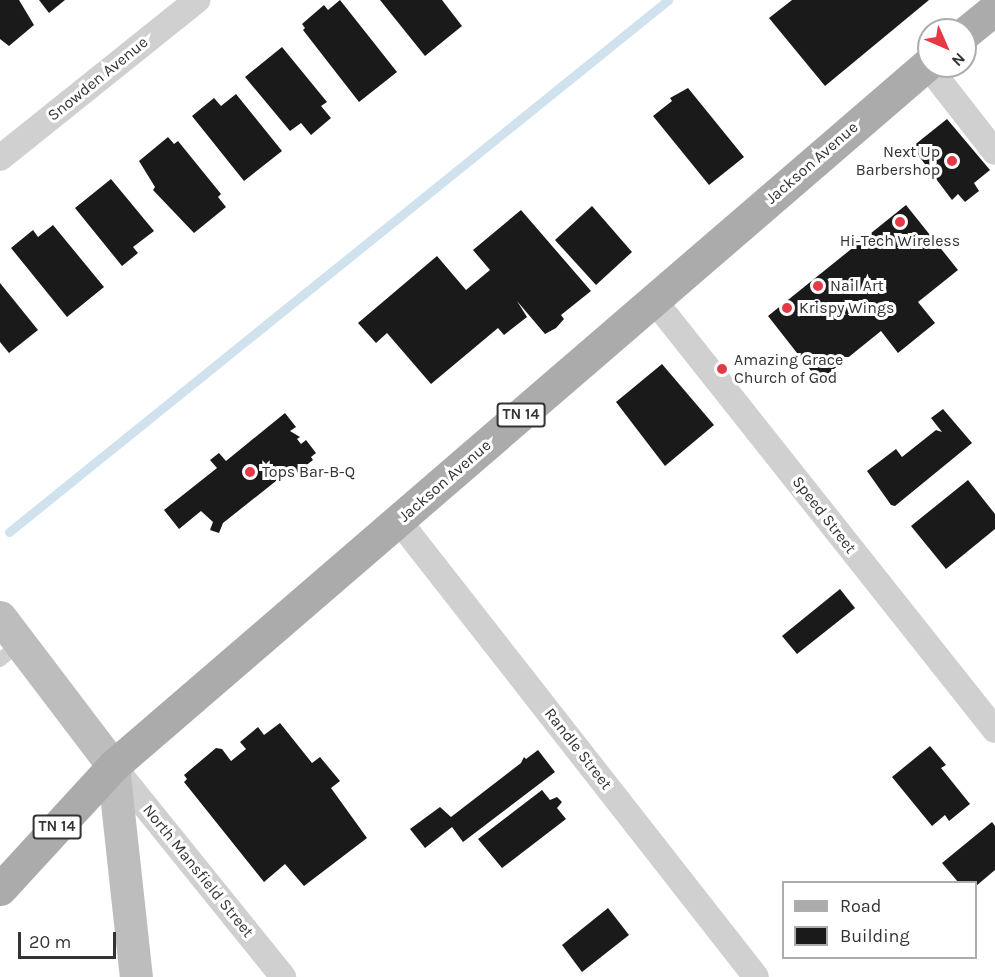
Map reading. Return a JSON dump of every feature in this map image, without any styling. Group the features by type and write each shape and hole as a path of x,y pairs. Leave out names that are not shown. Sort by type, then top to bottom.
{"main road":[{"path":"977,23 995,9"},
{"name":"Jackson Avenue","path":"0,889 113,765 917,73"},
{"path":"0,617 10,652 113,765 136,977"}],"street":[{"name":"Snowden Avenue","path":"0,158 197,0"},
{"path":"939,78 995,152"},
{"name":"Speed Street","path":"654,299 995,730"},
{"name":"Randle Street","path":"399,521 756,977"},
{"name":"North Mansfield Street","path":"113,765 283,977"}],"building":[{"path":"0,0 19,0 34,25 9,46 0,39"},
{"path":"39,0 65,0 49,13"},
{"path":"340,0 397,72 359,102 303,30 305,28 302,24 324,5 328,10"},
{"path":"380,0 442,0 462,26 425,56"},
{"path":"792,0 929,0 825,86 769,18"},
{"path":"282,47 327,102 321,106 331,118 311,135 301,123 290,131 245,77"},
{"path":"688,88 744,157 709,185 653,116 672,101 670,98"},
{"path":"236,94 282,151 244,181 192,116 214,98 221,106"},
{"name":"Next Up Barbershop","path":"947,119 990,170 974,183 979,191 965,202 958,194 952,200 912,147"},
{"path":"168,137 174,144 178,141 221,194 218,197 226,207 194,233 153,190 155,187 139,161"},
{"path":"111,179 154,231 133,247 138,253 122,266 75,208"},
{"path":"906,205 958,270 918,302 935,323 898,353 881,331 819,381 768,316"},
{"path":"592,206 632,252 596,285 555,240"},
{"path":"521,210 591,291 561,315 564,319 556,328 545,334 517,301 527,317 504,335 498,328 431,384 387,333 376,343 358,323 437,256 466,290 490,270 473,250"},
{"path":"53,225 104,287 67,317 11,248 33,230 38,237"},
{"path":"0,283 38,330 9,353 0,342"},
{"path":"662,364 714,425 665,466 616,402"},
{"path":"943,409 972,443 895,506 891,505 867,471 896,449 902,457 936,430 942,432 931,418"},
{"name":"Tops Bar-B-Q","path":"285,413 296,427 290,431 300,437 297,439 301,444 306,440 316,453 311,457 313,460 295,474 291,469 223,523 219,533 210,530 213,522 201,511 179,529 164,510 217,468 210,460 219,453 226,461"},
{"path":"968,480 995,514 995,529 946,569 911,526"},
{"path":"840,589 855,608 797,654 782,636"},
{"path":"280,723 312,763 320,757 340,781 331,788 367,838 304,886 285,864 264,882 184,782 187,779 184,775 216,748 222,749 231,761 246,749 240,742 258,727 264,735"},
{"path":"930,746 946,765 941,768 970,804 949,821 945,815 932,826 892,777"},
{"path":"538,750 555,772 463,842 452,827 425,848 410,829 440,807 451,817 521,763 524,757 526,759"},
{"path":"542,790 550,800 557,797 562,802 557,808 566,819 502,868 478,839"},
{"path":"992,822 995,826 995,870 977,885 977,881 957,881 942,863"},
{"path":"608,908 629,935 582,972 562,945"}],"waterway":[{"path":"9,532 668,0"}],"place":[{"name":"Next Up Barbershop","path":"952,161"},
{"name":"Hi-Tech Wireless","path":"900,222"},
{"name":"Nail Art","path":"818,286"},
{"name":"Krispy Wings","path":"787,308"},
{"name":"Amazing Grace Church of God","path":"722,369"},
{"name":"Tops Bar-B-Q","path":"250,472"}]}
